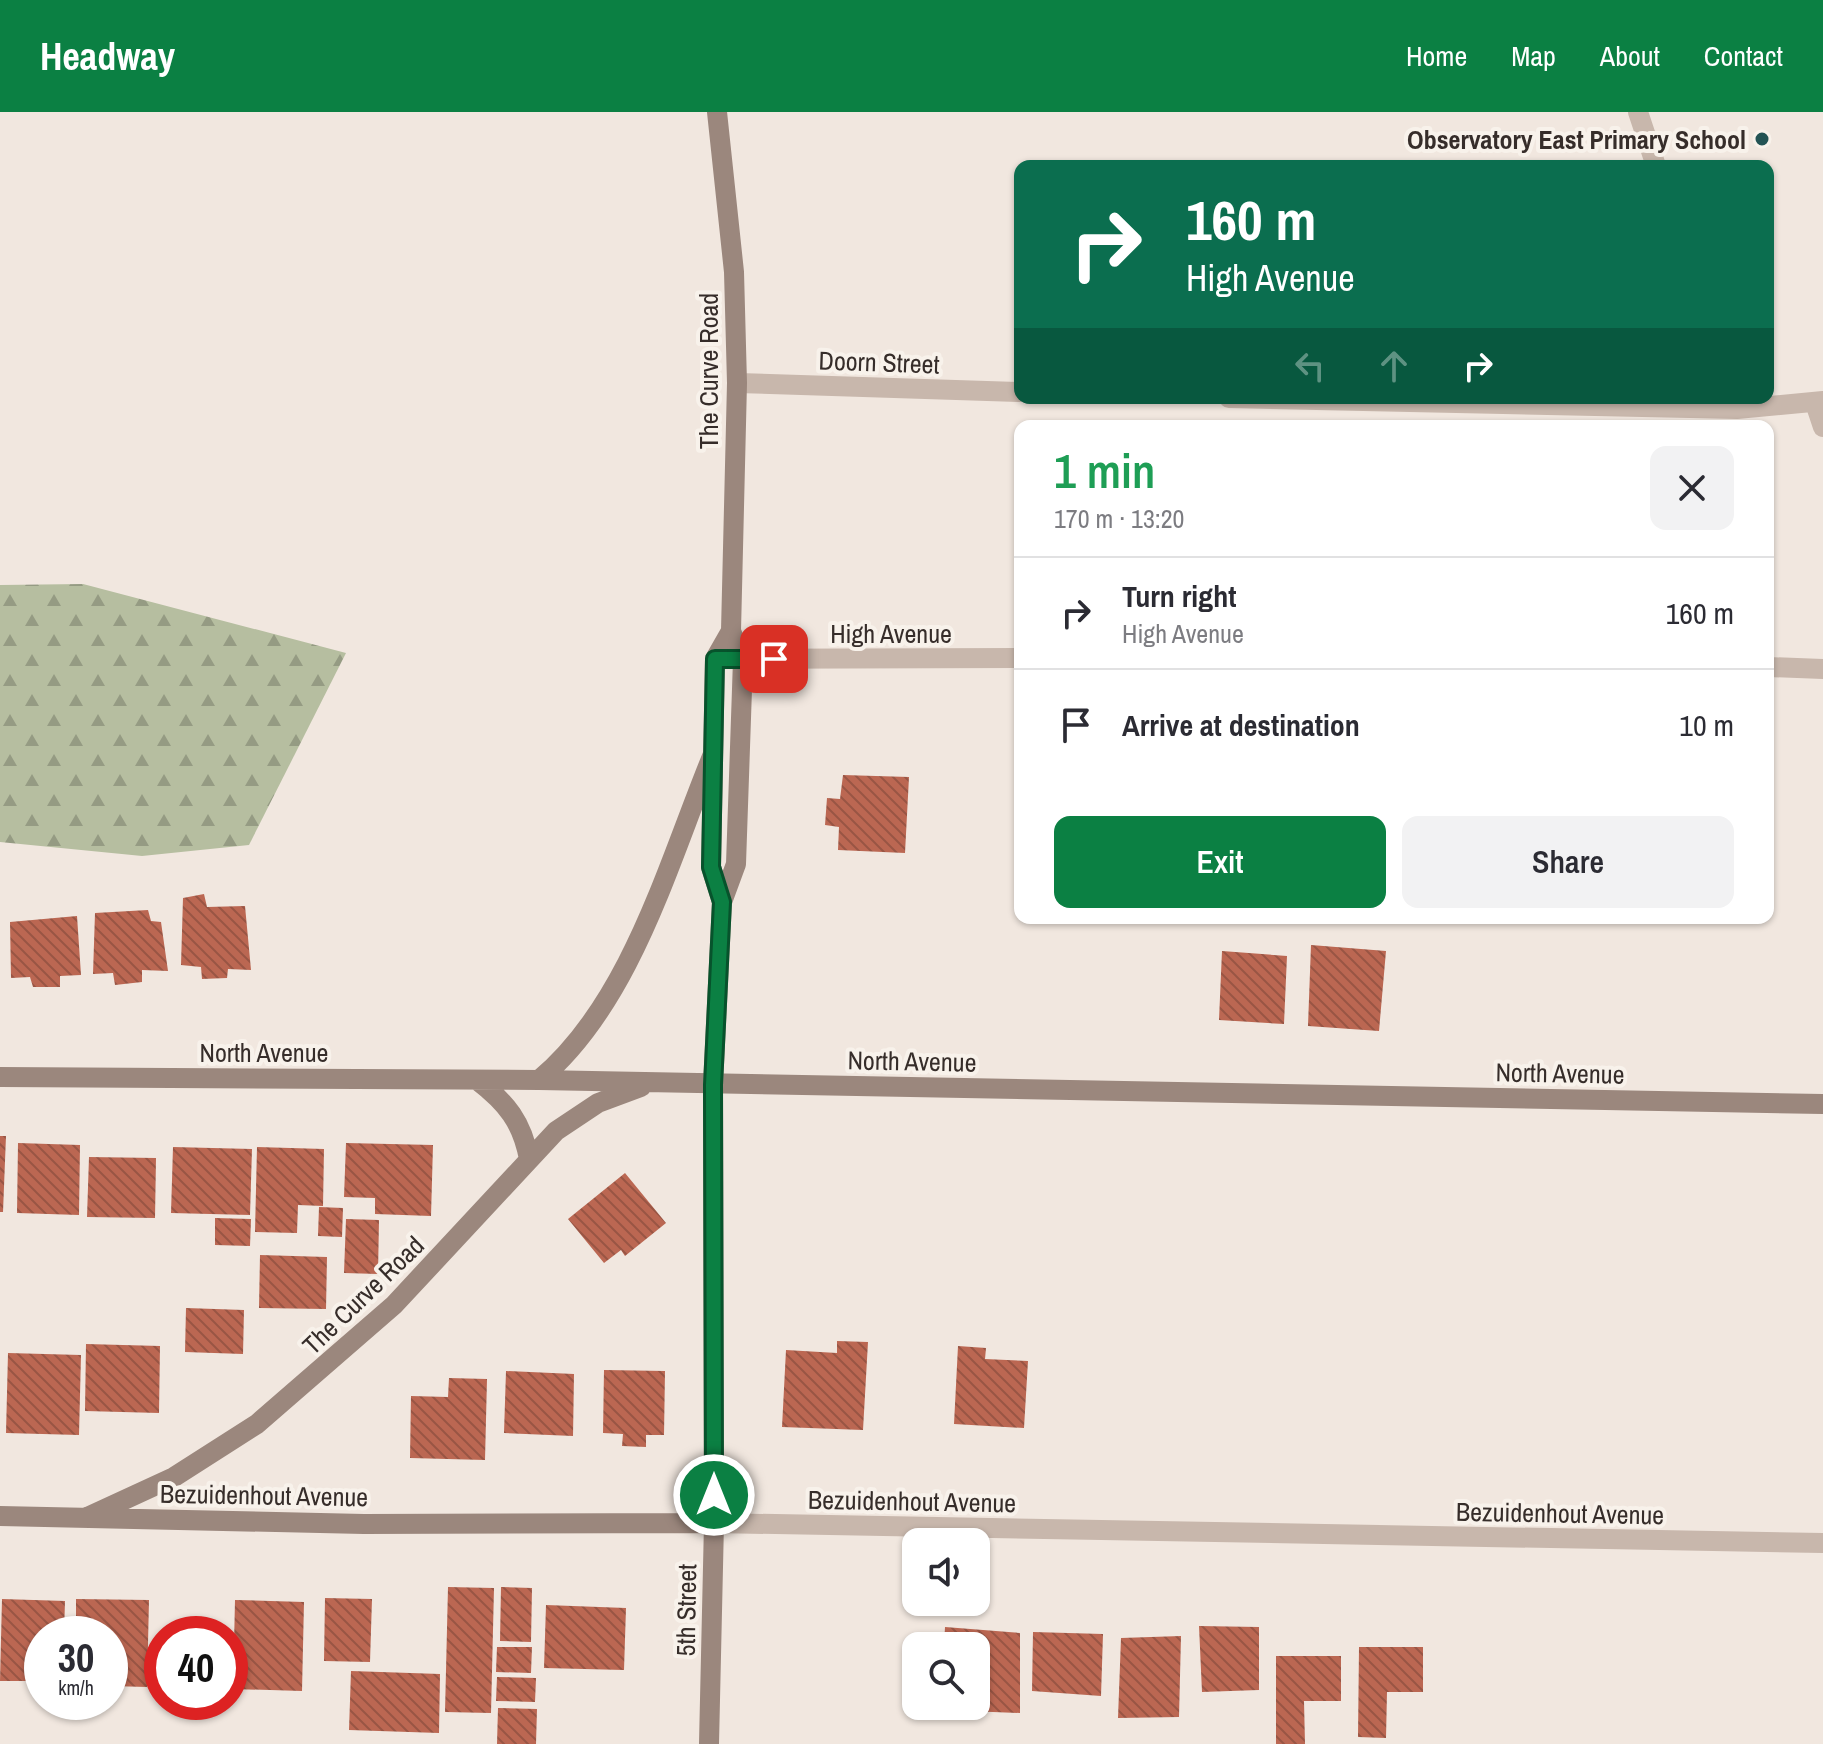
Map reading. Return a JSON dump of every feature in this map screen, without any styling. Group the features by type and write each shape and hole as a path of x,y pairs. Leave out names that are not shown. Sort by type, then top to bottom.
{"street":[{"name":"The Curve Road","path":"717,112 734,272 737,383 731,631"},
{"path":"1638,112 1654,160"},
{"name":"Doorn Street","path":"737,383 1014,392"},
{"path":"1774,403 1819,402 1823,427"},
{"name":"5th Street","path":"722,902 711,867 715,659 731,631"},
{"name":"5th Street","path":"709,1744 714,1523 713,1085 722,902 736,864 743,660 731,631"},
{"name":"High Avenue","path":"715,659 1014,658"},
{"path":"1774,667 1823,669"},
{"path":"539,1080 575,1046 609,1000 713,754"},
{"name":"North Avenue","path":"0,1077 539,1080 1823,1104"},
{"path":"477,1080 511,1109 521,1124 529,1159"},
{"name":"The Curve Road","path":"85,1518 174,1477 257,1424 394,1305 529,1159 575,1116 652,1082"},
{"name":"Bezuidenhout Avenue","path":"0,1516 364,1524 714,1523 1823,1543"}],"green space":[{"path":"83,584 346,653 249,845 142,856 0,842 0,585"}],"building":[{"path":"843,775 909,777 905,853 838,850 839,827 825,825 827,798 840,799"},
{"path":"204,894 207,907 245,906 251,970 228,969 227,978 202,979 201,967 181,965 183,898"},
{"path":"148,910 151,921 161,922 168,971 142,970 142,982 115,985 113,973 93,974 95,913"},
{"path":"77,916 81,975 60,976 60,987 33,987 30,977 11,978 10,922"},
{"path":"1311,945 1386,951 1379,1031 1308,1026"},
{"path":"1222,951 1287,956 1284,1024 1219,1020"},
{"path":"0,1136 6,1136 3,1212 0,1212"},
{"path":"18,1143 80,1145 79,1215 17,1213"},
{"path":"346,1143 433,1145 431,1216 375,1214 375,1198 344,1197"},
{"path":"173,1147 252,1149 250,1215 171,1213"},
{"path":"257,1147 324,1149 323,1206 298,1205 297,1233 255,1232"},
{"path":"89,1157 156,1158 155,1218 87,1217"},
{"path":"625,1173 666,1223 625,1256 621,1250 604,1263 568,1219"},
{"path":"319,1207 343,1208 342,1237 318,1236"},
{"path":"215,1218 251,1219 250,1246 215,1245"},
{"path":"346,1219 379,1220 378,1274 344,1273"},
{"path":"260,1255 327,1257 326,1309 259,1308"},
{"path":"186,1308 244,1310 243,1354 185,1352"},
{"path":"837,1341 868,1342 863,1430 782,1427 786,1350 837,1353"},
{"path":"86,1344 160,1346 159,1413 85,1411"},
{"path":"958,1346 986,1348 985,1359 1028,1361 1024,1428 954,1424"},
{"path":"8,1353 81,1355 79,1435 6,1433"},
{"path":"604,1370 665,1371 664,1435 646,1435 646,1447 622,1446 623,1434 603,1433"},
{"path":"506,1371 574,1374 573,1436 504,1433"},
{"path":"449,1378 487,1379 485,1460 410,1458 411,1396 448,1397"},
{"path":"448,1587 494,1588 491,1713 445,1712"},
{"path":"501,1587 532,1588 531,1642 500,1641"},
{"path":"325,1598 372,1599 370,1662 324,1661"},
{"path":"2,1599 65,1601 65,1616 24,1616 24,1681 0,1681"},
{"path":"76,1599 149,1600 149,1616 144,1616 144,1687 128,1686 128,1616 76,1616"},
{"path":"235,1600 304,1602 302,1691 248,1689 248,1616 235,1616"},
{"path":"546,1605 626,1608 624,1670 544,1668"},
{"path":"1199,1626 1259,1627 1259,1690 1202,1692"},
{"path":"945,1627 1020,1633 1020,1713 990,1712 990,1632 945,1632"},
{"path":"1033,1632 1103,1634 1101,1696 1032,1691"},
{"path":"1181,1636 1179,1717 1118,1718 1121,1638"},
{"path":"497,1647 532,1647 531,1673 496,1672"},
{"path":"1359,1647 1423,1647 1423,1692 1387,1692 1386,1738 1358,1737"},
{"path":"1276,1656 1341,1656 1341,1701 1304,1701 1305,1744 1276,1744"},
{"path":"351,1671 440,1674 439,1733 349,1730"},
{"path":"497,1677 536,1678 535,1702 496,1701"},
{"path":"498,1708 537,1709 536,1744 497,1744"}],"place":[{"name":"Observatory East Primary School","path":"1762,139"}],"route":[{"path":"714,1495 713,1085 722,902 711,867 715,659 774,659"}]}
